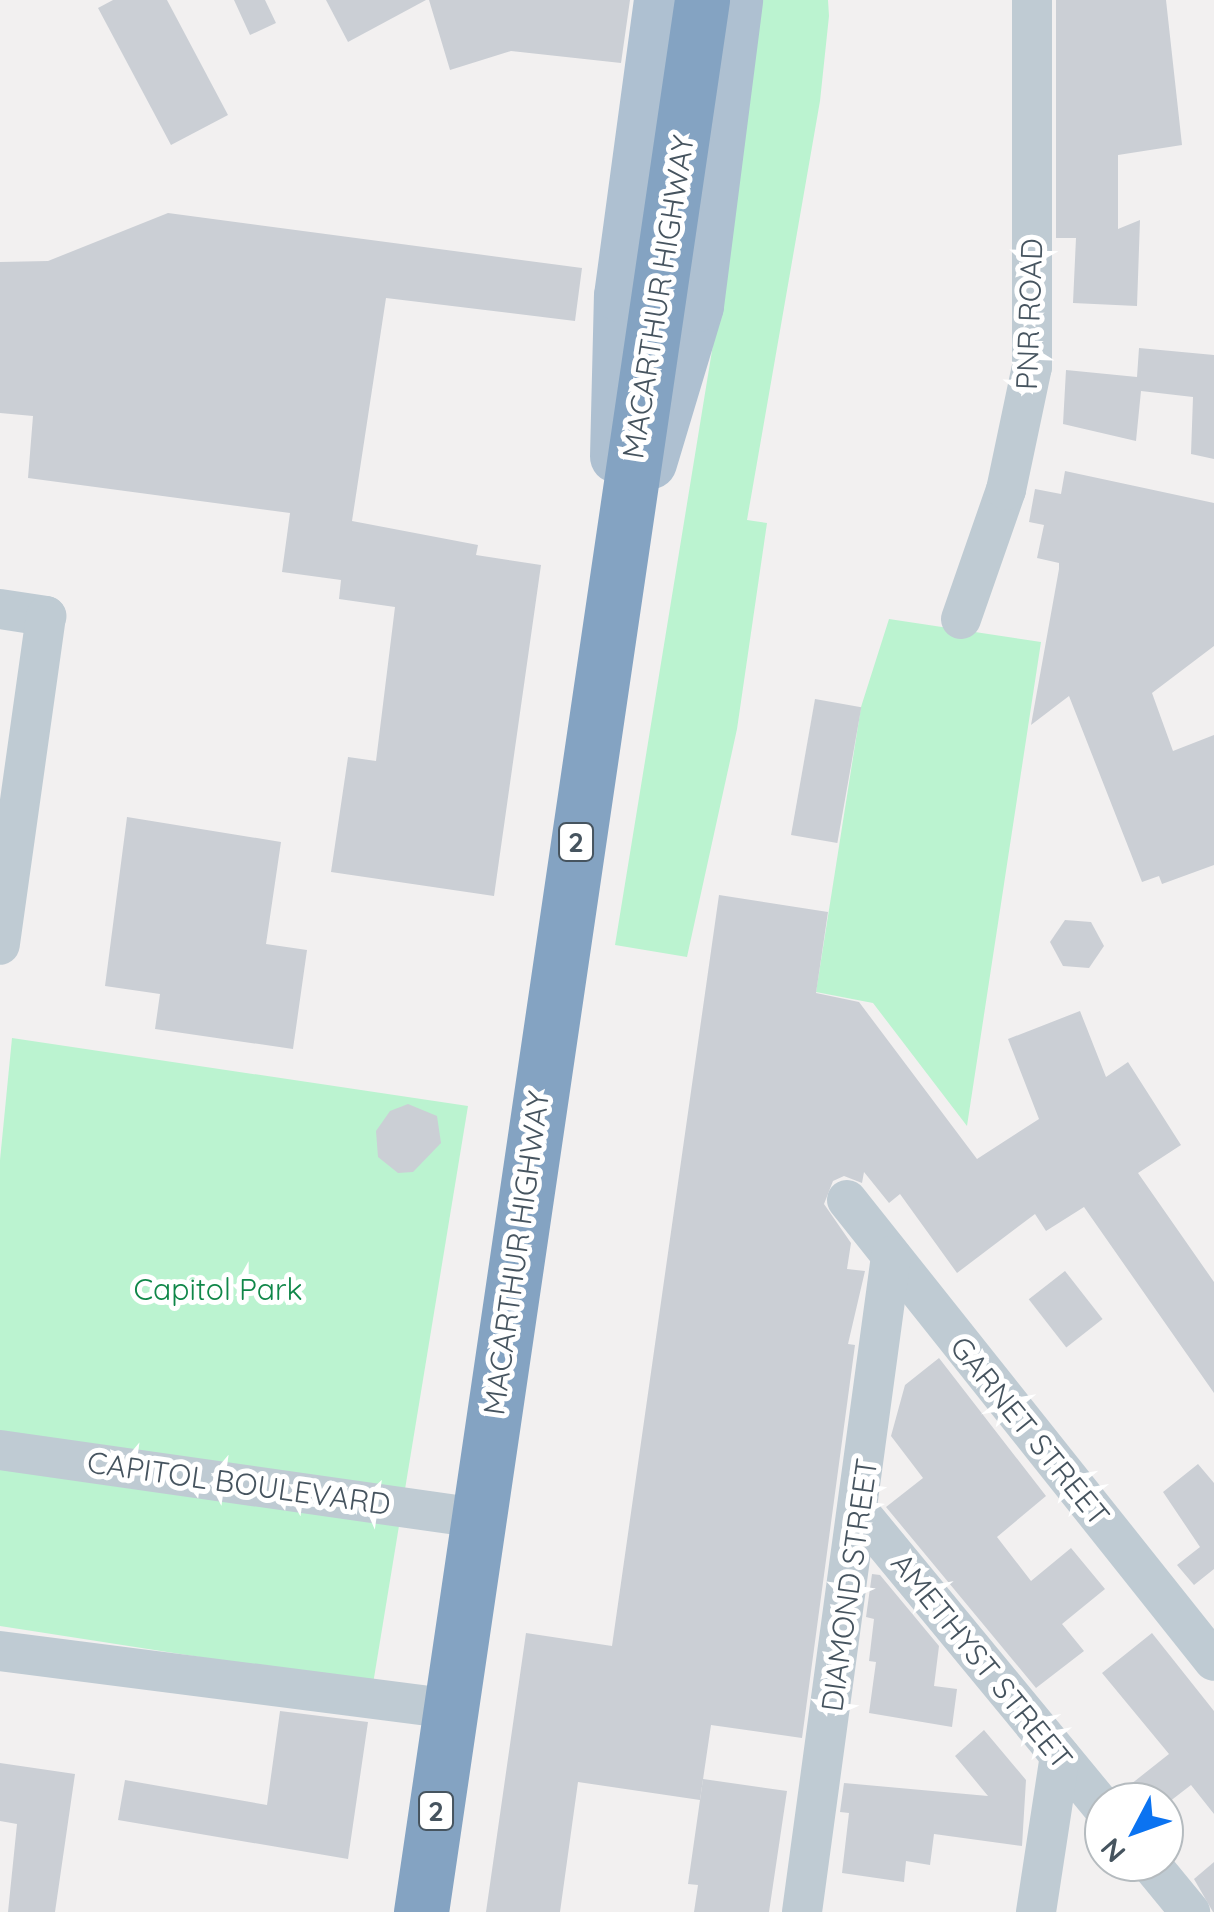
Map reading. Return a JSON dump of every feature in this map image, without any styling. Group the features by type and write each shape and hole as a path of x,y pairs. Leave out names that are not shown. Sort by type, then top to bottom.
{"highway":[{"name":"MACARTHUR HIGHWAY","path":"421,1912 702,0"}],"main road":[{"name":"MACARTHUR HIGHWAY","path":"613,594 620,296 660,0"},
{"name":"MACARTHUR HIGHWAY","path":"613,594 698,306 736,0"}],"street":[{"name":"PNR ROAD","path":"961,619 1006,490 1032,367 1032,0"},
{"path":"0,609 46,616 0,944"},
{"name":"GARNET STREET","path":"847,1200 1214,1661"},
{"name":"DIAMOND STREET","path":"802,1912 860,1513 891,1256"},
{"name":"CAPITOL BOULEVARD","path":"0,1450 478,1518"},
{"name":"AMETHYST STREET","path":"860,1513 1084,1784"},
{"path":"0,1651 451,1710"},
{"path":"1036,1912 1060,1756"},
{"path":"1165,1882 1190,1912"}],"green space":[{"path":"762,0 828,0 829,16 820,101 747,520 767,523 737,729 687,957 615,945 732,228"},
{"path":"889,619 1041,642 967,1126 873,1003 816,992 861,707"},
{"name":"Capitol Park","path":"12,1038 468,1106 373,1684 0,1626 0,1160"}],"building":[{"path":"113,0 167,0 228,115 171,145 98,8"},
{"path":"234,0 265,0 276,23 250,35"},
{"path":"326,0 426,0 348,42"},
{"path":"429,0 630,0 621,63 511,51 450,70"},
{"path":"1056,0 1166,0 1182,145 1118,155 1118,229 1140,220 1137,306 1073,303 1076,238 1056,238"},
{"path":"168,213 582,268 575,321 386,298 352,521 478,545 476,555 541,565 494,896 331,872 348,757 376,761 395,607 339,599 341,580 282,572 290,513 28,478 33,416 0,413 0,262 48,261"},
{"path":"1139,348 1214,355 1214,459 1191,454 1193,397 1141,391 1136,441 1063,424 1066,370 1137,377"},
{"path":"1065,471 1214,503 1214,646 1152,693 1173,751 1214,735 1214,865 1162,884 1159,876 1142,882 1069,696 1031,725 1059,563 1037,558 1044,525 1029,522 1035,489 1061,494"},
{"path":"815,699 861,707 837,843 791,835"},
{"path":"127,817 281,842 266,944 307,950 293,1049 155,1029 160,994 105,986"},
{"path":"719,895 828,912 816,993 859,1002 977,1159 1039,1119 1008,1039 1080,1011 1106,1077 1128,1062 1181,1145 1138,1173 1214,1282 1214,1393 1084,1207 1046,1231 1035,1214 957,1273 900,1194 889,1203 864,1172 862,1183 844,1176 833,1181 824,1204 851,1243 847,1269 865,1271 848,1344 855,1345 802,1738 711,1725 700,1800 578,1782 560,1912 486,1912 526,1633 612,1646"},
{"path":"1065,920 1091,922 1104,946 1089,968 1063,966 1050,942"},
{"path":"408,1104 437,1116 441,1143 413,1172 398,1173 378,1157 376,1131 390,1111"},
{"path":"1065,1271 1103,1319 1066,1347 1029,1299"},
{"path":"939,1358 1046,1496 997,1537 1031,1581 1071,1548 1105,1589 1062,1624 1084,1651 1036,1688 886,1507 923,1478 891,1436 905,1385"},
{"path":"1198,1464 1214,1483 1214,1569 1194,1585 1177,1565 1200,1547 1163,1492"},
{"path":"872,1574 880,1575 939,1646 934,1686 957,1689 952,1727 869,1713 876,1662 869,1661 874,1619 866,1617"},
{"path":"1152,1633 1214,1711 1214,1814 1191,1785 1184,1790 1184,1782 1134,1782 1169,1754 1102,1673"},
{"path":"280,1711 368,1722 348,1859 118,1820 125,1780 267,1805"},
{"path":"984,1730 1026,1780 1022,1846 934,1834 930,1865 906,1861 904,1882 842,1873 849,1813 840,1812 844,1783 988,1796 955,1756"},
{"path":"0,1763 75,1774 55,1912 8,1912 17,1824 0,1821"},
{"path":"703,1779 787,1791 769,1912 694,1912 698,1885 688,1884"},
{"path":"1214,1862 1214,1912 1213,1912 1194,1879"}]}
